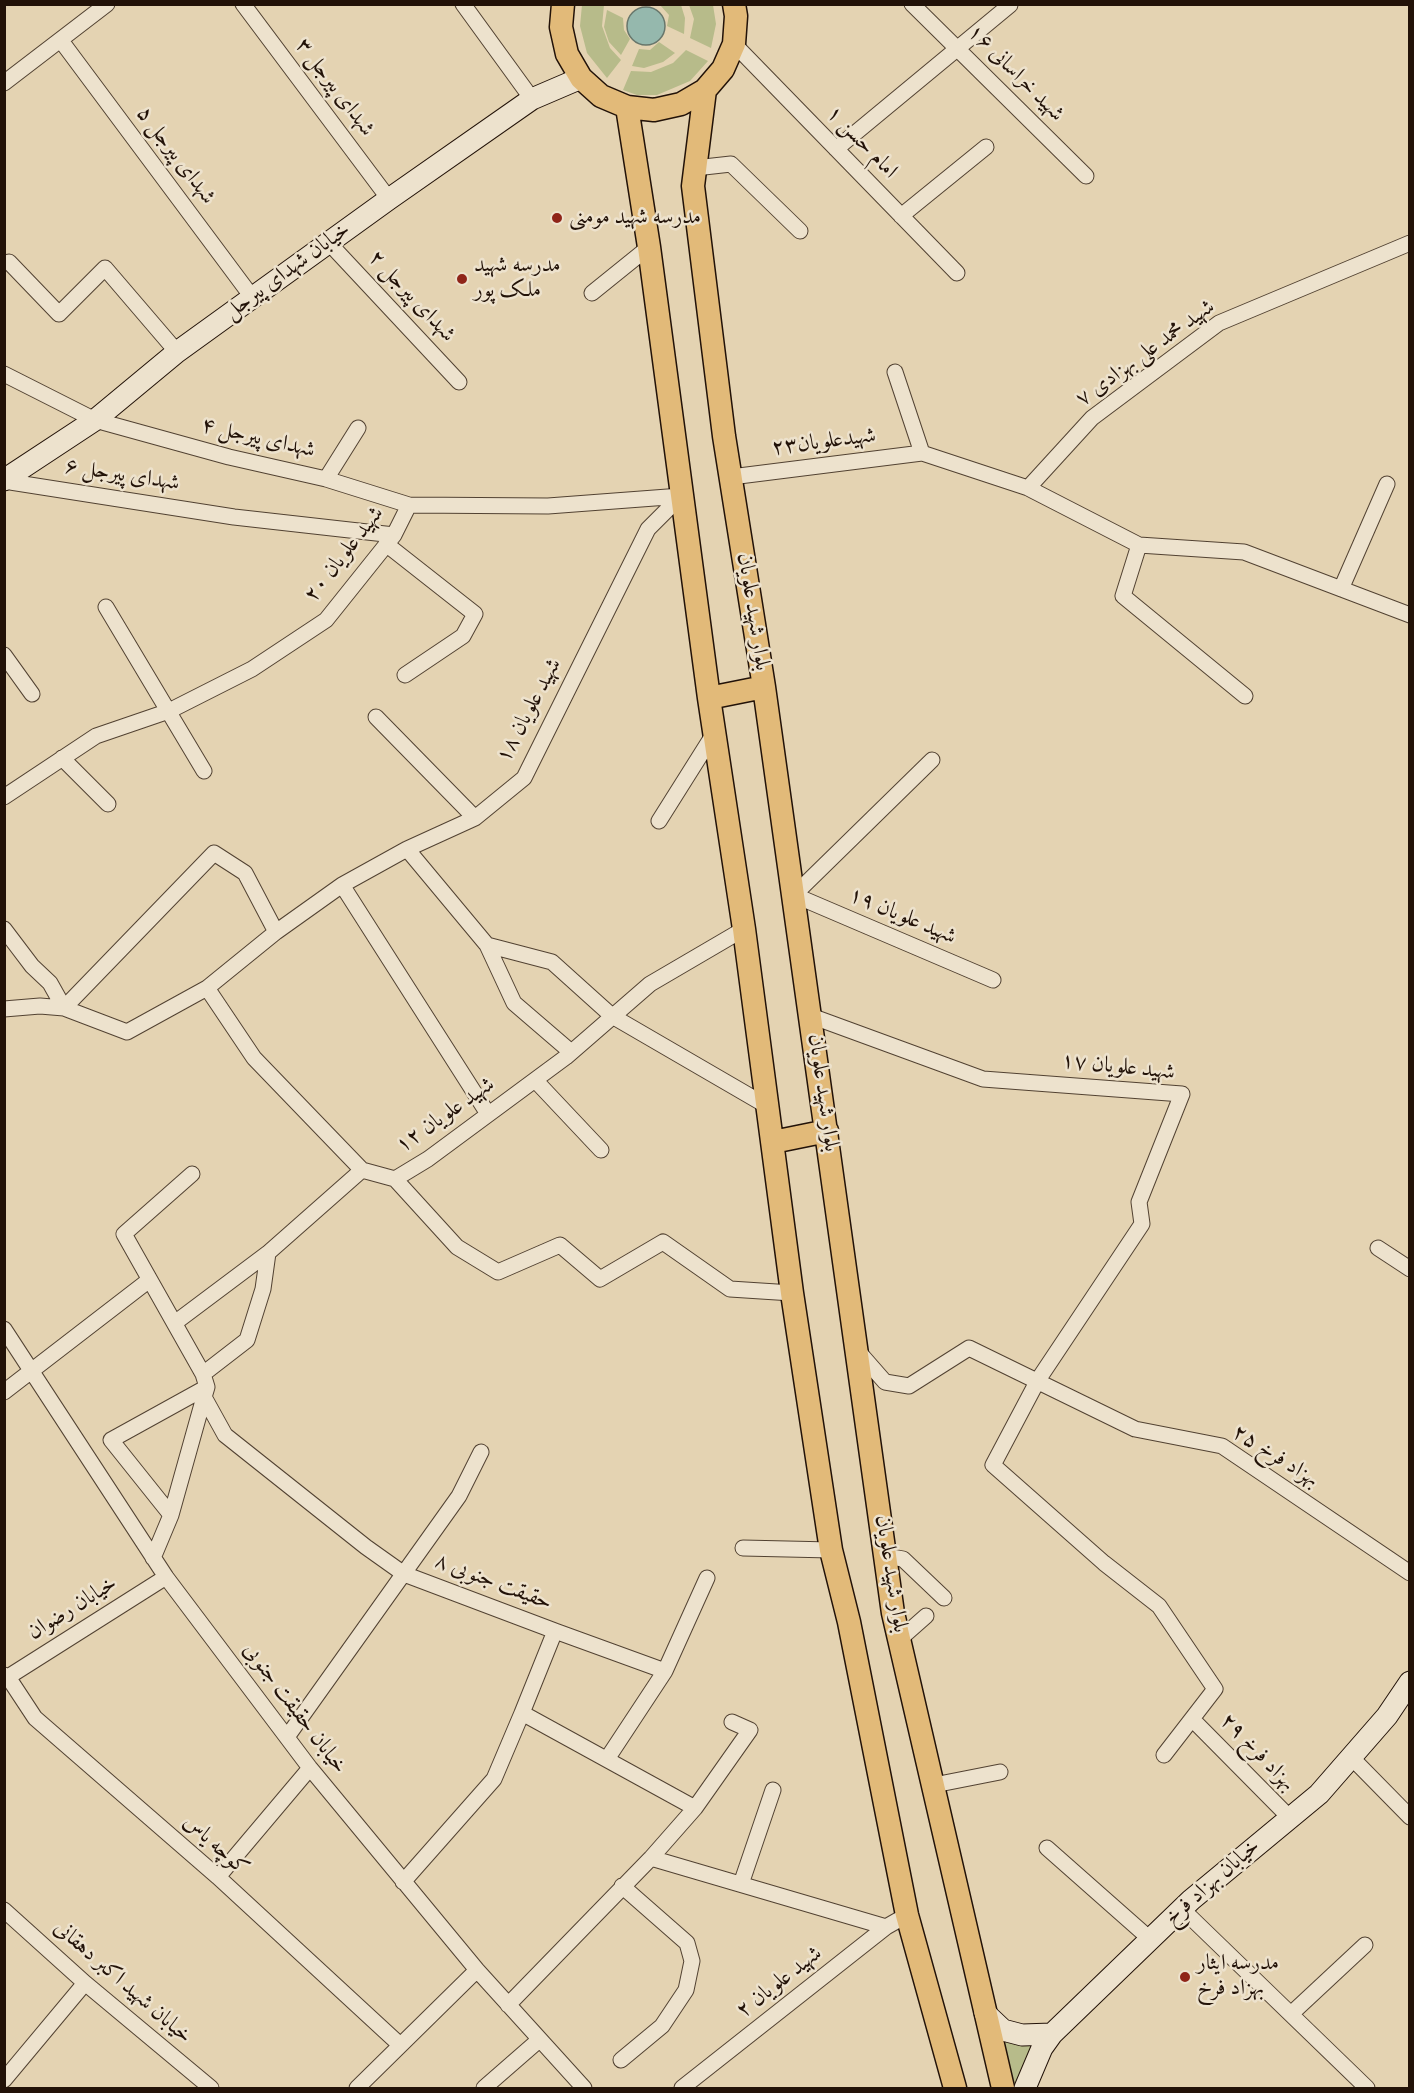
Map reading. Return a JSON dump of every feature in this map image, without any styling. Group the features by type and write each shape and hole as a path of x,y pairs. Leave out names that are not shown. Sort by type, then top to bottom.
{"main road":[{"path":"563,4 561,27 567,54 581,78 601,96 627,107 654,110 681,104 705,90 723,69 734,44 736,16 734,4"},
{"name":"خیابان شهدای پیرجل","path":"4,481 95,420 177,352 532,99 581,78"},
{"name":"بلوار شهید علویان","path":"705,90 695,168 694,198 731,477 794,895 886,1556 900,1639 1004,2088"},
{"path":"627,107 649,247 709,698 744,929 792,1293 831,1550 849,1623 907,1915 955,2088"},
{"path":"709,698 764,687"},
{"path":"773,1142 827,1131"},
{"name":"خیابان بهزاد فرخ","path":"1025,2088 1042,2048 1052,2034 1182,1909 1320,1794 1387,1716 1410,1682"},
{"path":"985,2013 1003,2030 1022,2035 1052,2034"}],"street":[{"path":"4,83 62,42 108,4"},
{"name":"شهدای پیرجل ۳","path":"243,4 389,199"},
{"path":"463,4 532,99"},
{"name":"شهید خراسانی ۱۶","path":"912,4 1086,176"},
{"path":"836,149 1011,5"},
{"name":"شهدای پیرجل ۵","path":"62,42 252,297"},
{"name":"امام حسن ۱","path":"734,44 957,273"},
{"path":"901,216 986,147"},
{"path":"695,168 731,164 800,231"},
{"name":"شهدای پیرجل ۲","path":"329,243 459,382"},
{"name":"شهید محمد علی بهزادی ۷","path":"1029,488 1092,418 1219,323 1410,243"},
{"path":"592,292 649,247"},
{"path":"9,262 59,314 105,268 177,352"},
{"path":"895,372 922,453 1029,488 1139,546 1244,552 1410,615"},
{"name":"شهدای پیرجل ۴","path":"4,374 95,420 230,457 326,478 409,505"},
{"path":"326,478 358,428"},
{"name":"شهیدعلویان۲۳","path":"731,477 922,453"},
{"name":"شهدای پیرجل ۶","path":"4,481 390,539"},
{"path":"1341,589 1387,484"},
{"name":"شهید علویان ۲۰","path":"4,797 96,736 169,711 252,669 326,620 390,539 409,505 548,507 681,496"},
{"name":"شهید علویان ۱۸","path":"4,1009 40,1006 64,1008 127,1032 207,988 276,932 342,885 407,849 475,818 524,777 648,529 681,496"},
{"path":"390,539 475,614 463,636 405,675"},
{"path":"1139,546 1122,596 1245,696"},
{"path":"106,607 204,771"},
{"path":"4,655 32,694"},
{"path":"376,717 475,818"},
{"path":"658,821 715,732"},
{"path":"62,758 108,804"},
{"path":"794,895 932,760"},
{"path":"407,849 487,945 514,1002 571,1052"},
{"path":"4,929 32,966 50,983 64,1008 214,853 245,873 276,932"},
{"path":"342,885 488,1114"},
{"name":"شهید علویان ۱۹","path":"794,895 993,980"},
{"name":"شهید علویان ۱۲","path":"362,1170 395,1179 428,1159 571,1052 650,984 744,929"},
{"path":"487,945 552,962 612,1016 767,1106"},
{"path":"176,1322 268,1253 362,1170 254,1058 207,988"},
{"name":"شهید علویان ۱۷","path":"811,1016 983,1079 1182,1094 1139,1202 1142,1224 1038,1380"},
{"path":"535,1080 601,1150"},
{"name":"حقیقت جنوبی ۸","path":"192,1174 124,1234 148,1281 176,1322 225,1435 366,1547 404,1574 555,1631 494,1779 403,1882"},
{"path":"395,1179 458,1247 498,1272 560,1245 600,1279 663,1242 730,1289 792,1293"},
{"path":"1378,1248 1410,1269"},
{"path":"171,1515 111,1440 204,1386 247,1340 263,1289 268,1253"},
{"path":"4,1392 148,1281"},
{"name":"خیابان حقیقت جنوبی","path":"4,1329 33,1370 166,1577 310,1768 477,1970 584,2088"},
{"name":"بهزاد فرخ ۲۵","path":"857,1350 885,1382 909,1386 969,1348 1135,1429 1222,1446 1410,1573"},
{"path":"1038,1380 993,1465 1104,1563 1158,1606 1215,1689 1164,1755"},
{"path":"153,1558 171,1515 204,1386"},
{"path":"287,1737 459,1496 481,1452"},
{"path":"743,1548 831,1550"},
{"path":"886,1556 903,1559 944,1598"},
{"name":"خیابان رضوان","path":"6,1676 166,1577"},
{"path":"607,1759 665,1671 707,1578"},
{"path":"900,1639 926,1616"},
{"path":"555,1631 665,1671"},
{"name":"کوچه یاس","path":"6,1676 35,1718 218,1877 399,2044"},
{"path":"522,1713 695,1808"},
{"name":"بهزاد فرخ ۲۹","path":"1192,1719 1290,1818"},
{"path":"508,2005 651,1858 695,1808 750,1730 732,1722"},
{"path":"1351,1758 1410,1817"},
{"path":"218,1877 310,1768"},
{"path":"934,1785 1000,1772"},
{"path":"741,1884 773,1790"},
{"path":"1047,1848 1150,1939"},
{"path":"651,1858 886,1927"},
{"path":"621,2060 662,2026 687,1990 692,1961 687,1943 622,1886"},
{"path":"1182,1909 1367,2088"},
{"name":"خیابان شهید اکبر دهقانی","path":"4,1910 85,1983 211,2088"},
{"name":"شهید علویان ۲","path":"682,2088 886,1927 907,1915"},
{"path":"1291,2014 1365,1944"},
{"path":"357,2088 399,2044 477,1970"},
{"path":"4,2080 85,1983"},
{"path":"484,2088 539,2040"}],"green space":[{"path":"582,5 604,5 602,26 610,48 621,60 607,78 587,53 580,26"},
{"path":"660,5 681,5 685,18 684,34 667,26 669,15"},
{"path":"689,5 713,5 716,24 711,48 690,38 694,19"},
{"path":"607,10 623,18 624,30 630,39 621,55 609,42 604,27"},
{"path":"659,42 675,53 663,62 644,68 632,66 639,49 650,50"},
{"path":"686,50 708,61 690,81 657,95 637,95 623,90 631,71 651,72 673,63"},
{"path":"994,2024 1039,2036 1024,2088 1004,2088"}],"water":[{"path":"646,7 660,12 665,26 660,40 646,45 632,40 627,26 632,12"}],"place":[{"name":"مدرسه شهید مومنی","path":"557,218"},
{"name":"مدرسه شهید ملک پور","path":"462,279"},
{"name":"مدرسه ایثار بهزاد فرخ","path":"1185,1977"}]}
